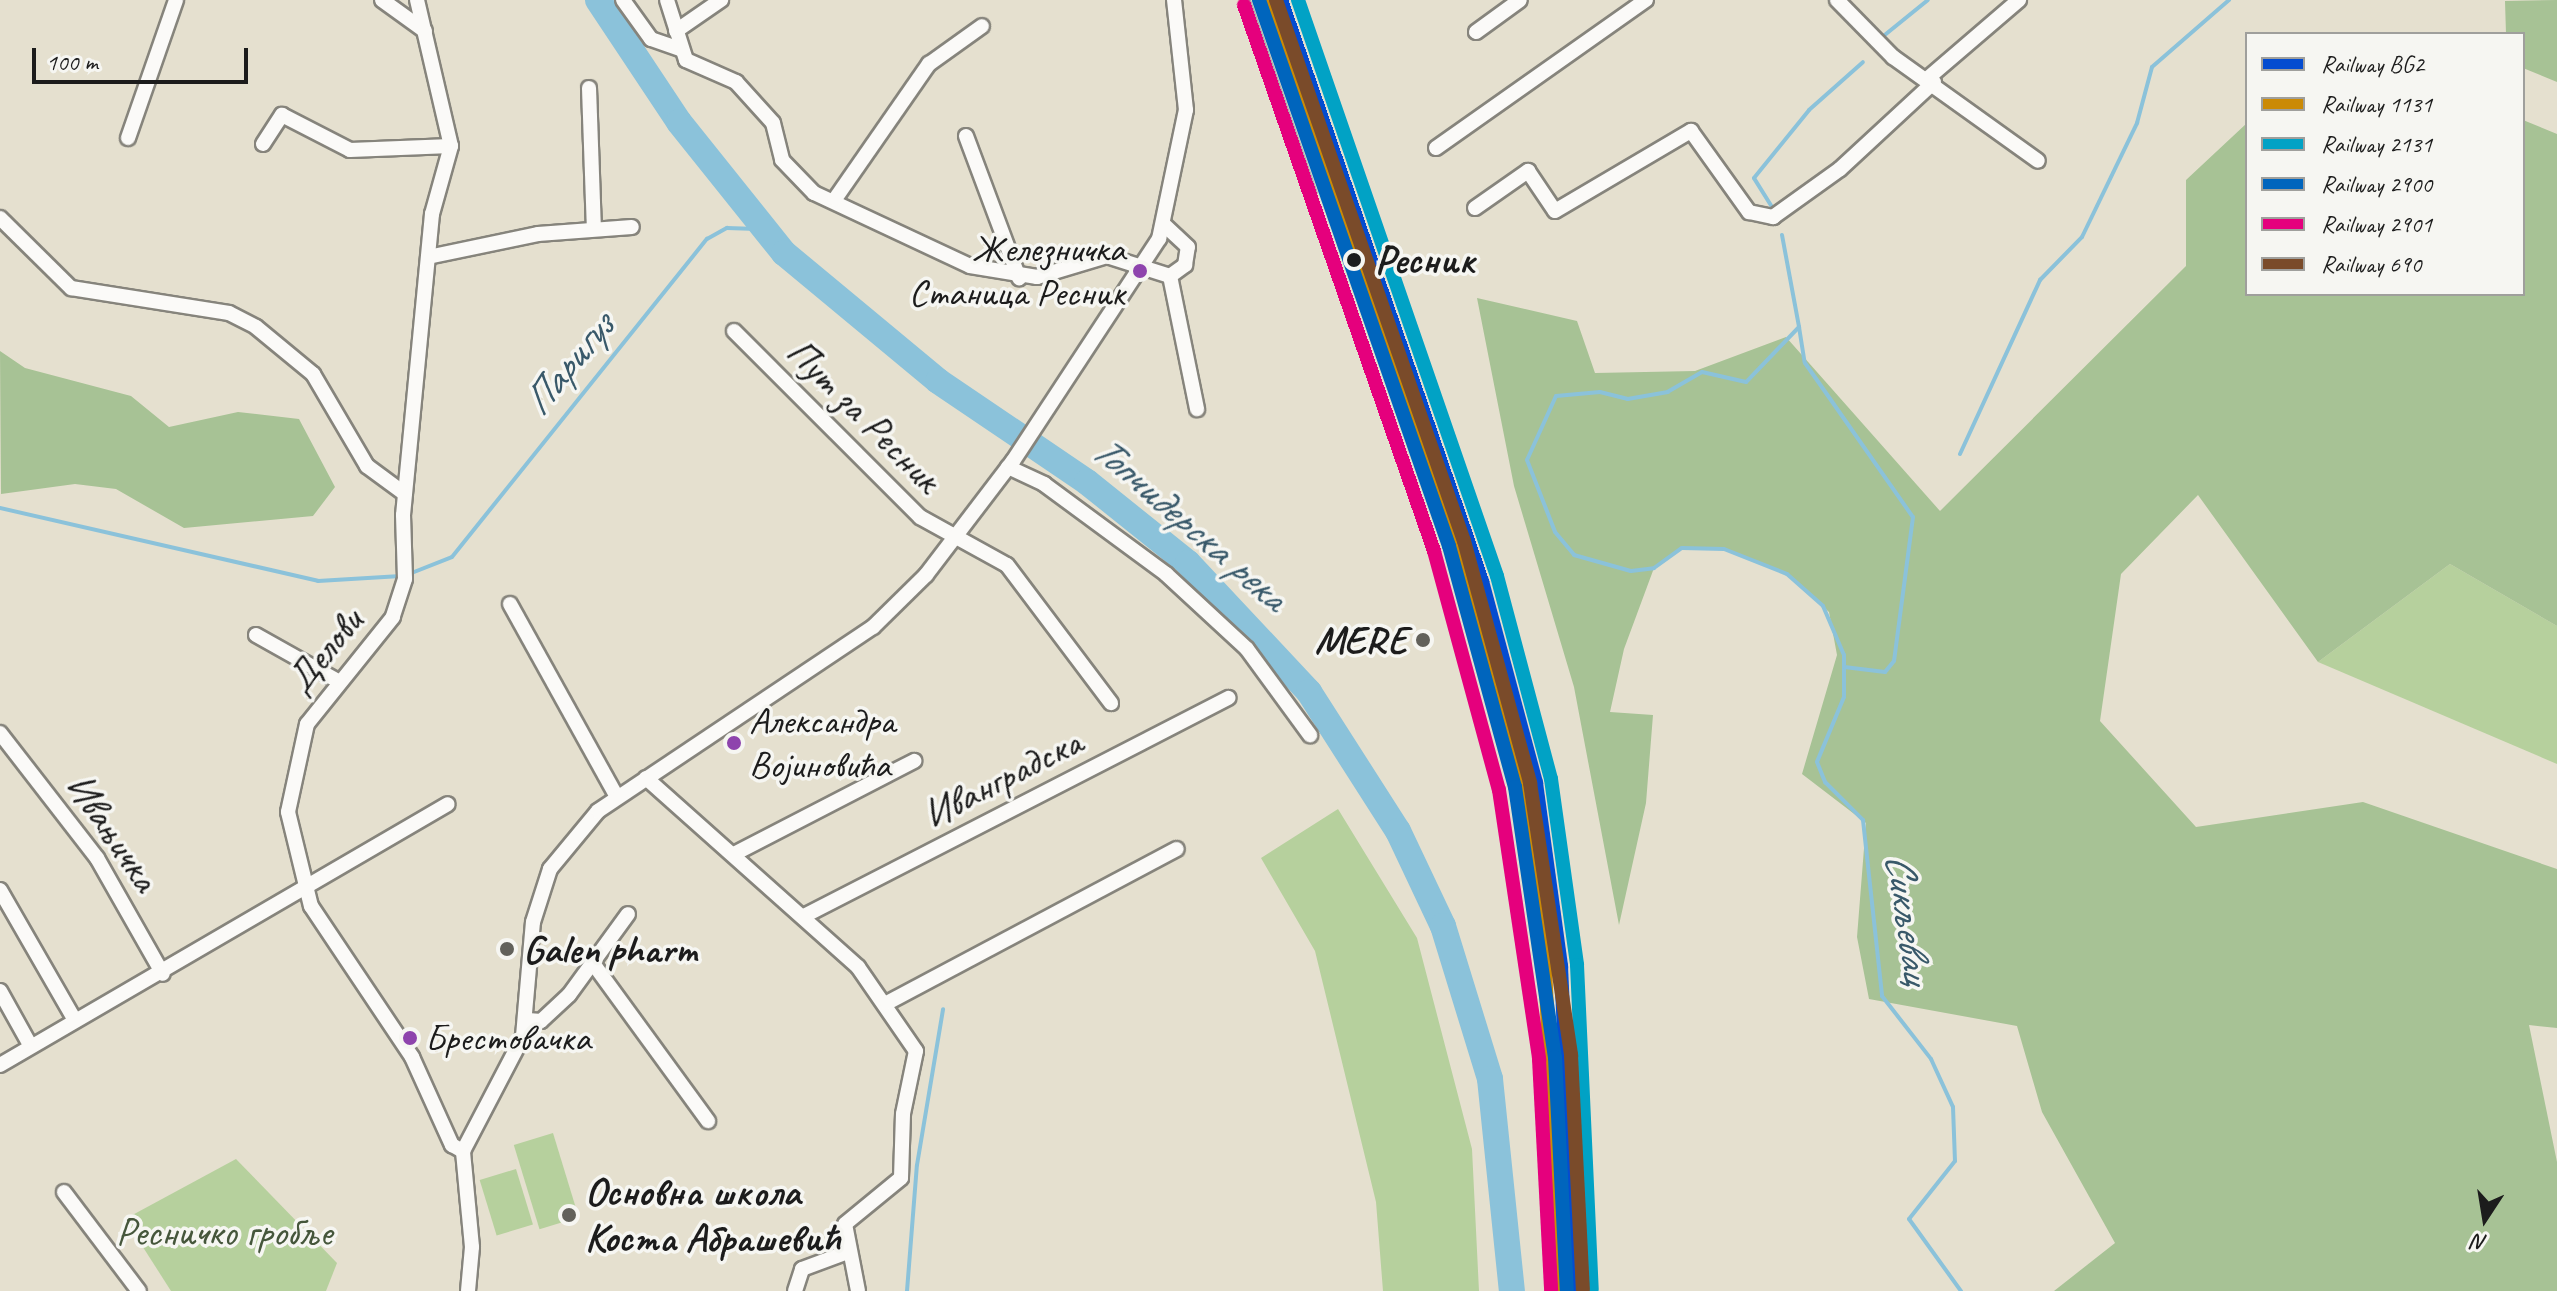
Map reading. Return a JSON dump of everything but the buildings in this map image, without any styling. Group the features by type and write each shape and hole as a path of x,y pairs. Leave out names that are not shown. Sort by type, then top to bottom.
{"street":[{"path":"128,138 176,0"},
{"path":"382,0 425,31"},
{"name":"Делови","path":"417,0 451,146 428,257 405,494 405,579 393,617 338,681 307,724 292,768 288,812 304,892 412,1057 452,1145 463,1151"},
{"path":"623,0 651,39 680,49 699,69 736,82 773,123 782,160 819,196 835,199 970,266 1019,278 1107,256 1170,276"},
{"path":"667,0 680,49"},
{"path":"676,31 721,0"},
{"path":"468,1291 472,1247 463,1151 528,1020 533,922 543,885 565,845 617,797 841,652 898,604 958,534 1011,464 1144,269 1163,224 1186,110 1174,0"},
{"path":"1476,32 1520,0"},
{"path":"1436,148 1646,0"},
{"path":"1837,0 1859,29 2038,161"},
{"path":"1475,208 1528,171 1555,211 1691,131 1749,212 1773,217 1840,169 2019,0"},
{"path":"835,199 929,64 982,26"},
{"path":"589,88 594,229"},
{"path":"263,144 282,115 350,150 451,146"},
{"path":"966,136 1019,278"},
{"path":"0,218 71,288 229,313 256,327 313,374 367,466 405,494"},
{"path":"1163,224 1188,247 1185,265 1170,276"},
{"path":"428,257 594,229 632,227"},
{"path":"1170,276 1197,409"},
{"name":"Пут за Ресник","path":"734,331 920,517 958,534 1007,565 1111,703"},
{"path":"1011,464 1044,484 1166,574 1247,649 1310,735"},
{"path":"510,604 617,797"},
{"path":"256,635 338,681"},
{"name":"Иванградска","path":"806,915 1228,698"},
{"name":"Ивањичка","path":"0,733 97,858 163,974"},
{"path":"734,854 914,761"},
{"path":"646,778 806,915 887,1003 916,1051 903,1114 904,1169 892,1191 849,1217 845,1253 858,1291"},
{"path":"0,1065 73,1017 163,974 448,804"},
{"path":"887,1003 1177,849"},
{"path":"0,890 73,1017"},
{"path":"528,1020 548,1016 595,966 628,914"},
{"path":"595,966 708,1121"},
{"path":"0,991 30,1045"},
{"path":"64,1192 139,1291"},
{"path":"795,1291 802,1269 845,1253"}],"green space":[{"path":"2557,0 2557,82 2525,69 2525,32 2506,32 2505,1"},
{"path":"2525,121 2557,134 2557,626 2450,564 2318,662 2198,495 2121,574 2100,721 2196,827 2363,802 2557,869 2557,1028 2529,1025 2557,1162 2557,1291 2054,1291 2115,1243 2042,1112 2017,1026 1869,999 1857,937 1866,823 1802,774 1837,655 1829,612 1787,574 1724,549 1682,548 1654,568 1624,649 1610,712 1653,715 1646,803 1619,925 1574,687 1514,486 1477,298 1577,321 1595,373 1695,371 1786,337 1940,511 2186,266 2186,180 2245,125 2245,296 2525,296"},
{"path":"0,351 25,368 131,396 169,427 238,412 299,419 335,487 313,516 184,528 116,489 75,484 1,494"},
{"path":"2450,564 2557,626 2557,764 2318,662"},
{"path":"1338,809 1417,938 1472,1149 1479,1291 1383,1291 1376,1202 1315,951 1261,858"},
{"path":"553,1133 579,1217 540,1229 514,1145"},
{"name":"Ресничко гробље","path":"236,1159 337,1263 326,1291 171,1291 125,1219"},
{"path":"516,1169 533,1224 497,1236 480,1180"}],"waterway":[{"name":"Топчидерска река","path":"598,0 679,122 784,253 938,381 1087,482 1188,563 1309,692 1398,831 1443,926 1490,1079 1512,1291"},
{"name":"Сикљевац","path":"1881,38 1928,0"},
{"path":"1960,454 2040,280 2082,237 2137,123 2152,67 2229,0"},
{"name":"Сикљевац","path":"1772,207 1754,178 1809,110 1863,62"},
{"name":"Паригуз","path":"409,574 452,557 707,239 727,228 765,229"},
{"name":"Сикљевац","path":"1782,235 1799,327 1746,382 1702,372 1668,392 1628,399 1600,392 1556,396 1527,460 1555,532 1574,555 1631,571 1654,568 1682,548 1724,549 1787,574 1823,606 1844,655 1844,697 1817,762 1825,782 1863,820 1882,996 1931,1059 1953,1107 1955,1161 1909,1219 1961,1291"},
{"name":"Сикљевац","path":"1799,327 1805,363 1913,517 1894,661 1885,672 1844,667"},
{"name":"Паригуз","path":"0,508 318,581 401,576"},
{"path":"907,1291 917,1165 943,1009"}],"railway":[{"path":"1249,0 1316,193"}],"rail line":[{"name":"2900","path":"1259,0 1449,546 1515,787 1555,1057 1567,1291"},
{"name":"690","path":"1276,0 1464,541 1530,783 1571,1055 1583,1290"},
{"name":"BG2","path":"1281,0 1482,581 1536,783 1561,966 1576,1291"},
{"name":"2131","path":"1298,0 1497,576 1551,779 1577,965 1592,1290"},
{"name":"2901","path":"1244,5 1434,551 1499,790 1539,1059 1551,1291"},
{"name":"1131","path":"1266,5 1467,586 1520,786 1545,967 1560,1291"}],"place":[{"name":"Ресник","path":"1354,260"},
{"name":"Железничка Станица Ресник","path":"1140,271"},
{"name":"MERE","path":"1423,640"},
{"name":"Александра Војиновића","path":"734,743"},
{"name":"Galen pharm","path":"507,949"},
{"name":"Брестовачка","path":"410,1038"},
{"name":"Основна школа Коста Абрашевић","path":"569,1215"}]}
